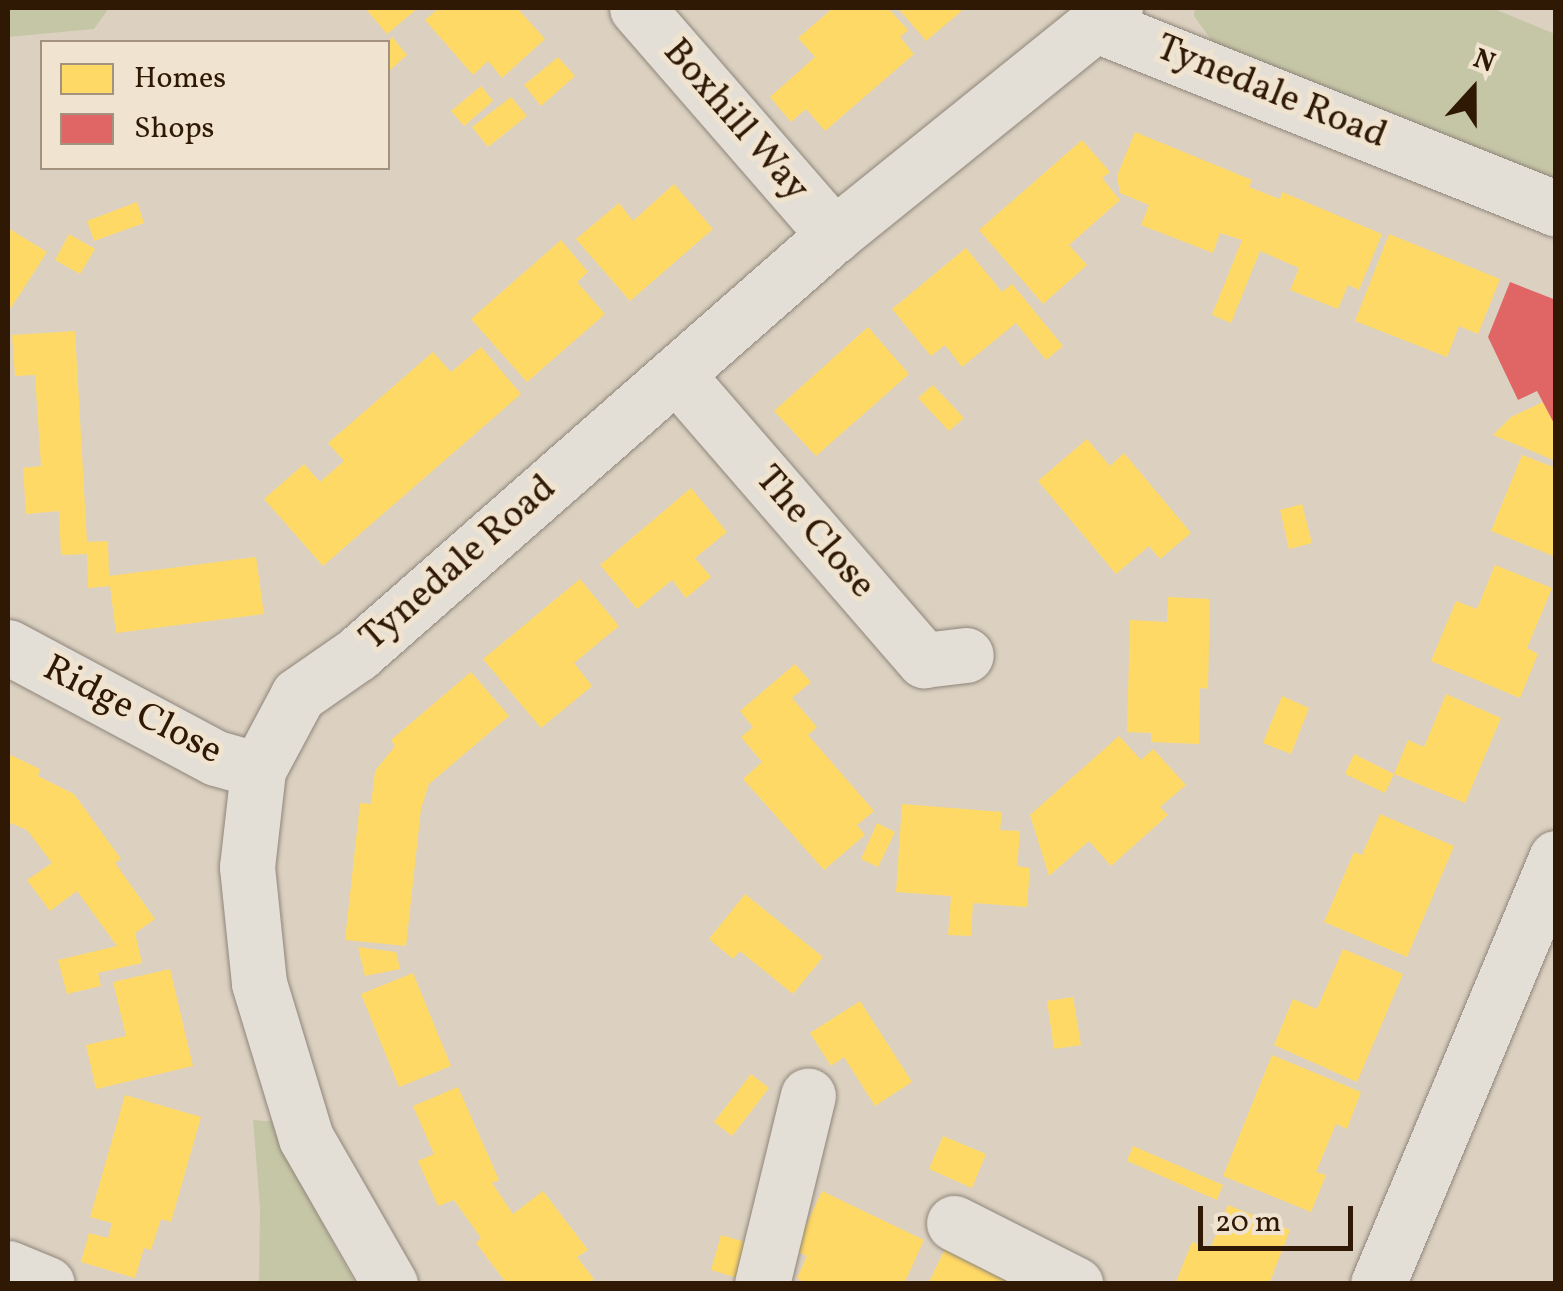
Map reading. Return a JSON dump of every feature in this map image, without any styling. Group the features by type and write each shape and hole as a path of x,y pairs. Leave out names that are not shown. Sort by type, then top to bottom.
{"street":[{"name":"Boxhill Way","path":"637,8 834,235"},
{"name":"Tynedale Road","path":"390,1284 306,1138 259,983 247,867 258,770 298,695 357,654 834,235 1106,16 1556,208"},
{"name":"The Close","path":"676,374 924,660 966,655"},
{"name":"Ridge Close","path":"8,648 216,758 258,770"},
{"path":"1378,1284 1556,858"},
{"path":"762,1284 808,1096"},
{"path":"954,1223 1075,1284"},
{"path":"8,1268 48,1284"}],"green space":[{"path":"8,8 109,8 94,29 8,37"},
{"path":"1195,8 1492,8 1555,34 1555,185 1253,63 1212,41 1194,16"},
{"path":"253,1120 279,1122 311,1203 355,1283 259,1283 260,1208"}],"building: Homes":[{"path":"365,8 418,8 387,34"},
{"path":"439,8 517,8 545,39 502,78 488,61 473,75 425,20"},
{"path":"833,8 888,8 908,30 900,37 914,54 825,131 806,109 791,122 770,97 815,57 798,38"},
{"path":"898,8 965,8 926,41"},
{"path":"392,37 407,55 390,70 390,40"},
{"path":"558,57 575,76 541,106 524,85"},
{"path":"481,86 493,101 464,126 451,111"},
{"path":"511,97 527,116 488,147 472,127"},
{"path":"1135,132 1252,180 1249,187 1280,199 1282,192 1382,234 1359,290 1348,285 1338,309 1290,290 1299,268 1260,251 1231,323 1212,315 1242,240 1220,233 1213,253 1141,225 1149,205 1120,193 1117,176"},
{"path":"1082,140 1110,172 1102,178 1120,200 1069,245 1087,265 1043,304 979,230"},
{"path":"674,184 713,229 630,301 576,239 619,203 633,221"},
{"path":"137,202 144,223 94,241 87,221"},
{"path":"8,228 47,252 11,308 8,306"},
{"path":"69,234 95,249 80,274 55,260"},
{"path":"1389,234 1500,279 1478,334 1459,326 1447,357 1355,321"},
{"path":"561,240 588,272 577,282 605,314 527,382 471,319"},
{"path":"966,248 1002,292 1012,284 1063,346 1046,360 1016,323 962,367 945,345 931,356 892,309"},
{"path":"868,327 909,374 816,456 774,411"},
{"path":"75,331 87,542 108,541 109,576 256,557 264,614 116,633 110,586 88,588 87,554 61,555 59,511 26,514 23,468 41,466 35,375 15,376 12,335"},
{"path":"481,347 521,394 323,566 264,499 304,464 320,482 344,461 328,443 433,352 451,372"},
{"path":"933,385 964,418 949,431 918,398"},
{"path":"1543,402 1556,427 1556,461 1493,435 1511,417"},
{"path":"1087,439 1110,466 1124,453 1191,533 1160,559 1149,546 1116,574 1038,481"},
{"path":"1522,455 1556,468 1556,557 1491,531"},
{"path":"691,488 727,532 695,558 711,577 686,598 672,580 637,609 600,565"},
{"path":"1302,504 1312,543 1289,549 1280,510"},
{"path":"1495,565 1552,588 1527,648 1538,654 1520,698 1431,661 1456,601 1477,609"},
{"path":"580,579 619,626 574,663 592,686 541,728 483,659"},
{"path":"1168,597 1210,599 1208,689 1200,688 1199,744 1151,742 1151,733 1127,732 1130,620 1167,622"},
{"path":"795,664 811,682 792,698 817,727 808,735 874,811 857,825 865,835 824,870 743,779 762,762 741,737 753,727 740,711"},
{"path":"471,672 509,716 429,784 421,809 406,946 345,940 360,803 371,804 375,771 395,746 391,740"},
{"path":"1446,694 1501,718 1465,803 1394,774 1408,740 1424,747"},
{"path":"1282,696 1309,708 1291,754 1263,743"},
{"path":"1119,736 1141,760 1153,749 1186,785 1160,807 1168,815 1111,866 1089,841 1049,876 1030,815"},
{"path":"8,754 40,769 38,776 74,794 121,859 115,863 155,919 135,933 142,963 98,973 101,986 67,994 58,960 117,946 77,891 50,911 27,880 52,863 27,830 8,822"},
{"path":"1354,754 1394,774 1385,793 1345,774"},
{"path":"902,804 1002,812 1000,830 1020,831 1017,866 1030,868 1027,907 973,903 971,936 948,935 951,896 896,892"},
{"path":"1380,814 1454,846 1407,957 1324,922 1354,852 1362,855"},
{"path":"877,823 895,832 878,867 861,859"},
{"path":"745,894 823,957 793,994 740,951 733,959 709,939"},
{"path":"358,947 396,952 400,969 365,976"},
{"path":"1343,949 1403,974 1357,1082 1274,1045 1293,999 1317,1009"},
{"path":"170,969 193,1066 96,1089 86,1045 126,1036 113,982"},
{"path":"413,973 451,1066 399,1087 361,994"},
{"path":"1073,997 1081,1045 1054,1049 1047,1001"},
{"path":"860,1001 912,1082 875,1106 844,1057 831,1066 810,1033"},
{"path":"1272,1055 1361,1092 1347,1129 1336,1124 1316,1172 1326,1175 1311,1212 1223,1176"},
{"path":"751,1074 769,1088 732,1136 714,1122"},
{"path":"458,1087 499,1180 492,1183 513,1214 543,1191 588,1250 577,1257 594,1279 587,1284 507,1284 476,1243 481,1238 454,1200 438,1206 418,1161 434,1154 413,1106"},
{"path":"125,1095 201,1117 171,1222 161,1219 151,1250 144,1248 135,1278 81,1262 89,1233 108,1238 112,1223 90,1217"},
{"path":"943,1136 986,1154 972,1188 929,1169"},
{"path":"1133,1146 1223,1185 1217,1200 1127,1161"},
{"path":"822,1191 924,1240 904,1284 807,1284 797,1278 807,1256 794,1250"},
{"path":"1228,1205 1290,1230 1269,1284 1175,1284 1192,1242 1210,1249"},
{"path":"721,1235 752,1244 741,1279 711,1270"},
{"path":"945,1249 1017,1284 928,1284"}],"building: Shops":[{"path":"1510,282 1556,300 1556,427 1537,391 1518,400 1488,337"}]}
